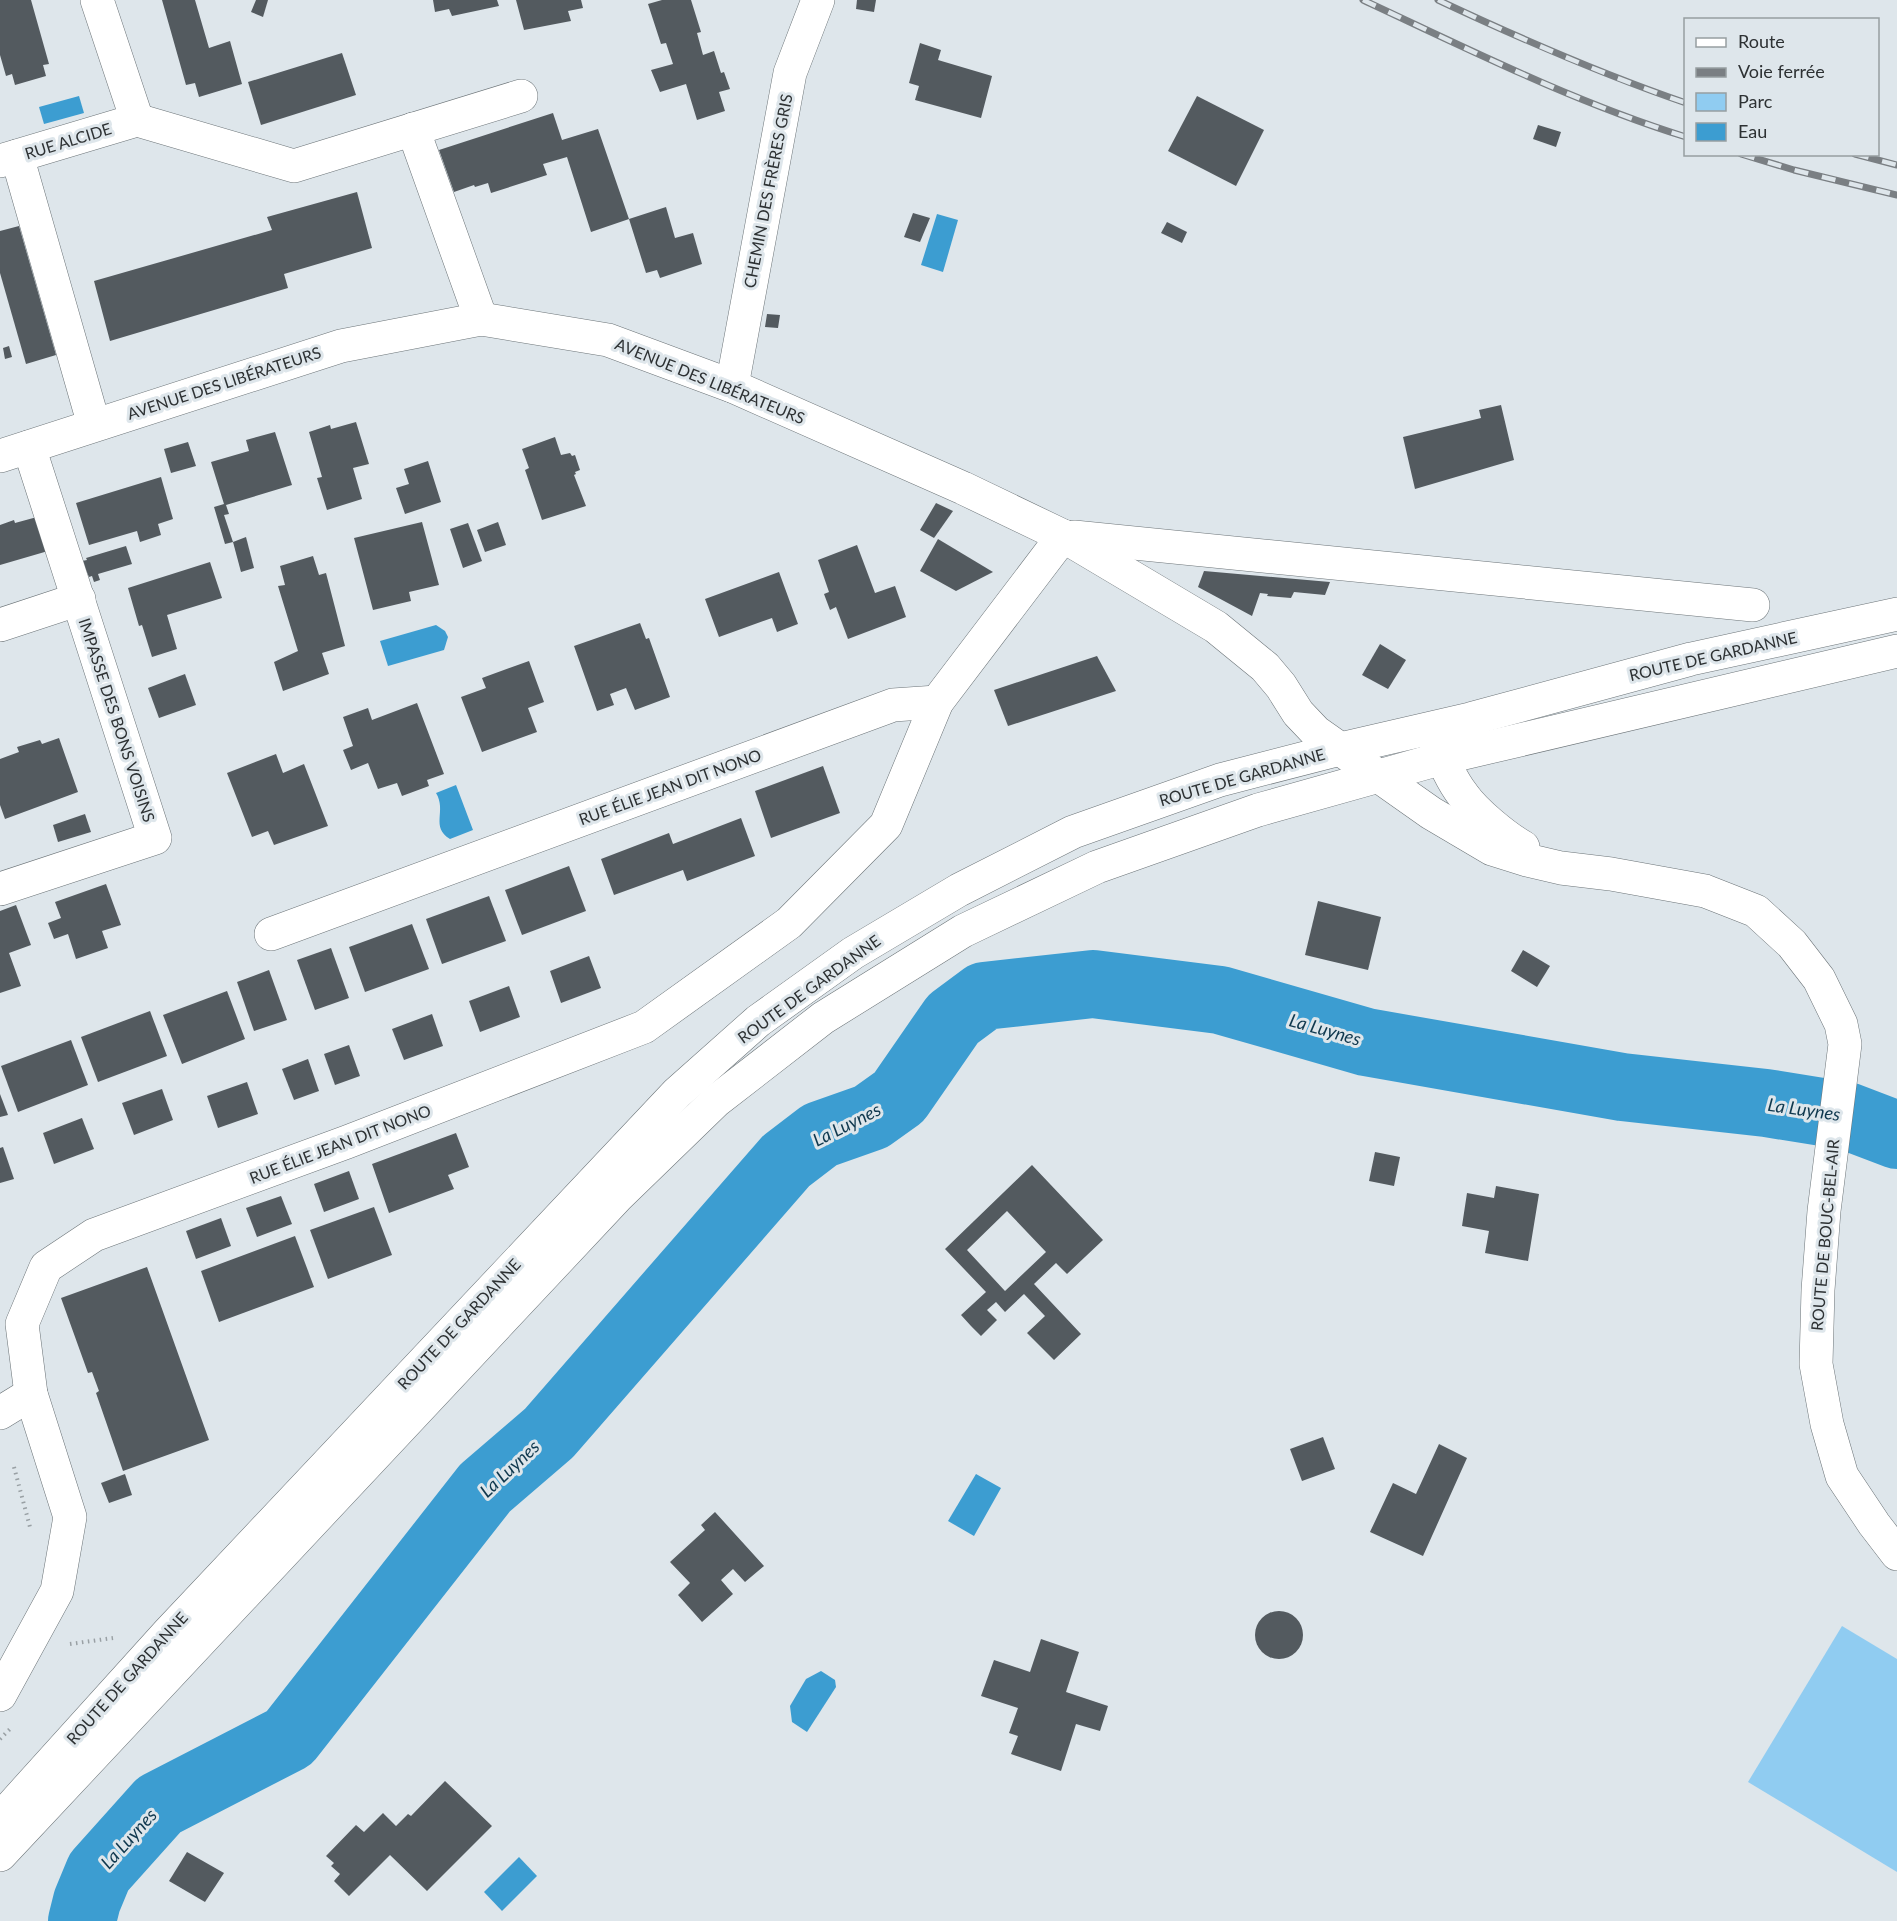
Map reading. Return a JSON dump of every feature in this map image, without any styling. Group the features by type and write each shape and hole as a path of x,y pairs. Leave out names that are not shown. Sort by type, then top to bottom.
{"street":[{"path":"97,0 137,120 294,166 521,96"},
{"name":"CHEMIN DES FRÈRES GRIS","path":"732,386 790,73 818,0"},
{"name":"RUE ALCIDE","path":"8,159 137,120"},
{"path":"413,129 481,319"},
{"path":"8,159 94,425"},
{"name":"AVENUE DES LIBÉRATEURS","path":"14,452 341,346 481,319 608,340 732,386 1063,536 1216,627 1265,667 1281,686 1298,713 1316,732 1377,776"},
{"name":"IMPASSE DES BONS VOISINS","path":"0,889 155,838 79,599 14,452"},
{"path":"1063,536 1753,605"},
{"name":"RUE ÉLIE JEAN DIT NONO","path":"0,1695 57,1591 70,1517 31,1394 22,1324 46,1267 94,1235 347,1142 644,1027 789,922 886,825 937,702 1063,536"},
{"path":"0,625 79,599"},
{"name":"ROUTE DE GARDANNE","path":"0,1819 168,1633 676,1094 758,1021 853,952 959,890 1073,832 1220,780 1340,749 1431,729 1691,659 1897,614"},
{"name":"ROUTE DE GARDANNE","path":"0,1855 617,1197 716,1101 823,1018 963,931 1096,867 1241,816 1443,758 1897,651"},
{"name":"RUE ÉLIE JEAN DIT NONO","path":"271,934 893,705 937,702"},
{"name":"ROUTE DE BOUC-BEL-AIR","path":"1431,729 1463,796 1494,826 1516,843 1561,868"},
{"name":"ROUTE DE BOUC-BEL-AIR","path":"1377,776 1431,813 1492,849 1561,868 1611,874 1705,891 1756,911 1792,944 1819,979 1841,1024 1845,1044 1827,1177 1818,1290 1816,1364 1827,1424 1842,1476 1897,1554"},
{"path":"0,1413 31,1394"}],"path":[{"path":"13,1464 32,1533"},
{"path":"60,1645 114,1638"}],"green space":[{"path":"1842,1626 1897,1659 1897,1872 1748,1782"}],"water":[{"path":"79,96 84,113 44,124 39,107"},
{"path":"937,214 958,220 943,272 921,265"},
{"path":"436,625 445,631 448,637 444,650 388,666 380,641"},
{"path":"456,785 473,830 450,839 441,829 440,806 436,793"},
{"path":"976,1474 1001,1488 974,1536 948,1521"},
{"path":"821,1671 835,1680 836,1687 807,1732 792,1722 790,1706 806,1679"},
{"path":"519,1857 537,1876 502,1911 484,1892"}],"building":[{"path":"0,0 31,0 49,64 43,65 46,76 15,85 12,74 6,76 0,55"},
{"path":"162,0 195,0 209,48 230,41 242,84 199,97 195,83 186,85"},
{"path":"256,0 268,0 263,17 251,12"},
{"path":"433,0 497,0 499,6 452,16 449,9 435,12"},
{"path":"516,0 581,0 583,8 568,11 571,21 524,30"},
{"path":"662,0 691,0 701,32 697,33 703,55 714,51 721,73 724,72 730,89 719,92 725,111 697,120 686,84 660,92 651,70 673,64 666,43 661,44 648,4"},
{"path":"857,0 876,0 874,12 856,9"},
{"path":"920,43 941,50 938,60 992,76 981,118 915,100 919,86 909,83"},
{"path":"342,53 356,95 261,125 248,82"},
{"path":"1197,96 1264,130 1236,186 1168,151"},
{"path":"553,113 562,140 598,129 629,219 591,232 567,157 543,164 547,175 491,193 488,183 454,192 439,150"},
{"path":"1538,125 1561,132 1556,147 1533,139"},
{"path":"357,192 372,248 284,274 288,288 110,341 94,281 272,230 267,217"},
{"path":"666,207 675,238 693,233 702,264 660,278 657,270 646,273 629,219"},
{"path":"913,213 930,218 920,242 904,237"},
{"path":"1167,222 1187,232 1182,243 1161,233"},
{"path":"19,226 56,355 26,364 0,273 0,231"},
{"path":"767,314 780,315 778,328 765,327"},
{"path":"9,346 12,357 5,359 3,348"},
{"path":"1501,405 1514,460 1415,489 1403,437 1481,418 1479,410"},
{"path":"356,422 369,464 353,468 362,499 327,510 317,478 322,477 309,432 330,425 331,429"},
{"path":"275,432 292,485 226,505 229,514 224,515 233,542 225,544 214,507 224,504 211,462 249,451 246,440"},
{"path":"555,437 561,455 570,453 572,456 575,455 580,470 574,475 586,506 542,520 525,470 529,468 522,449"},
{"path":"188,442 196,466 171,473 164,449"},
{"path":"428,461 441,502 405,514 396,488 409,484 404,469"},
{"path":"161,477 173,519 158,524 161,535 140,542 137,531 89,545 76,503"},
{"path":"936,503 953,511 934,538 920,530"},
{"path":"37,517 48,551 0,565 0,525 14,520 15,523"},
{"path":"422,522 439,585 409,592 411,601 373,610 354,538"},
{"path":"498,522 506,545 485,552 477,530"},
{"path":"468,523 482,561 463,568 450,529"},
{"path":"246,537 254,568 241,572 233,542"},
{"path":"938,539 993,572 956,591 920,571"},
{"path":"857,545 875,593 895,586 906,617 848,639 836,607 830,610 824,594 829,592 818,560"},
{"path":"126,546 132,564 98,574 100,580 94,582 92,576 89,577 82,561"},
{"path":"313,556 319,575 326,573 345,646 322,653 329,674 283,691 274,662 298,651 278,586 285,585 280,566"},
{"path":"210,562 222,598 167,615 177,649 152,657 142,625 139,626 128,588"},
{"path":"1204,571 1330,582 1325,595 1294,592 1291,598 1267,596 1268,594 1260,593 1252,616 1198,587"},
{"path":"779,572 798,624 777,632 772,618 719,637 705,599"},
{"path":"640,623 646,639 649,638 670,697 635,710 626,688 610,694 614,705 597,711 574,646"},
{"path":"1380,644 1406,660 1388,689 1362,675"},
{"path":"1097,656 1116,691 1008,726 994,690"},
{"path":"529,661 544,702 528,708 537,732 482,752 461,697 486,688 482,678"},
{"path":"185,674 196,705 159,718 148,688"},
{"path":"417,703 444,774 427,780 429,786 402,796 397,783 378,789 368,763 351,770 343,750 353,746 343,717 368,708 372,720"},
{"path":"59,738 78,792 5,819 0,805 0,759 19,752 17,747 40,740 42,744"},
{"path":"276,754 283,773 304,764 328,826 274,845 268,831 252,837 227,773"},
{"path":"823,766 840,813 771,838 755,791"},
{"path":"85,814 91,832 58,842 53,825"},
{"path":"741,818 755,856 687,881 683,870 614,895 601,859 669,833 673,844"},
{"path":"569,866 586,911 522,935 505,890"},
{"path":"106,884 121,925 102,931 108,948 76,959 68,934 54,939 48,923 61,918 55,902"},
{"path":"489,896 506,941 442,964 426,919"},
{"path":"1318,901 1381,917 1368,970 1305,955"},
{"path":"16,905 31,945 9,953 21,986 0,993 0,911"},
{"path":"412,924 429,969 365,992 349,947"},
{"path":"331,948 349,998 315,1010 297,960"},
{"path":"1523,950 1550,966 1537,987 1511,971"},
{"path":"589,956 601,988 561,1003 550,971"},
{"path":"269,970 287,1020 254,1031 237,982"},
{"path":"509,986 520,1017 480,1032 469,1001"},
{"path":"227,991 245,1039 182,1064 163,1015"},
{"path":"150,1011 167,1056 98,1082 81,1037"},
{"path":"432,1014 443,1046 404,1060 392,1029"},
{"path":"71,1040 88,1085 18,1112 1,1066"},
{"path":"349,1045 360,1076 335,1085 324,1054"},
{"path":"308,1059 319,1091 294,1100 282,1069"},
{"path":"247,1082 258,1114 218,1128 207,1096"},
{"path":"162,1089 173,1120 134,1135 122,1103"},
{"path":"0,1094 8,1115 0,1117"},
{"path":"82,1118 94,1149 54,1164 43,1133"},
{"path":"456,1133 469,1167 448,1175 454,1189 389,1213 372,1164"},
{"path":"3,1147 14,1179 0,1183 0,1148"},
{"path":"1375,1152 1400,1157 1394,1186 1369,1181"},
{"path":"1032,1165 1103,1240 1067,1274 1056,1263 1034,1284 1081,1334 1054,1360 1027,1333 1045,1316 1024,1294 1005,1312 996,1302 987,1310 997,1320 981,1336 961,1315 986,1292 945,1249","holes":["1007,1211 1046,1252 1005,1291 967,1250"]},
{"path":"349,1171 359,1199 324,1212 314,1184"},
{"path":"1496,1186 1539,1194 1528,1261 1485,1253 1489,1231 1462,1226 1467,1193 1494,1198"},
{"path":"281,1196 292,1224 257,1237 246,1208"},
{"path":"374,1207 392,1255 328,1279 310,1230"},
{"path":"221,1218 231,1246 196,1259 186,1231"},
{"path":"295,1236 314,1287 219,1322 201,1271"},
{"path":"147,1267 209,1440 123,1471 96,1393 99,1391 92,1372 88,1373 61,1298"},
{"path":"1323,1437 1335,1469 1302,1481 1290,1449"},
{"path":"1439,1444 1467,1458 1423,1556 1370,1532 1393,1483 1416,1494"},
{"path":"125,1474 132,1495 109,1503 101,1483"},
{"path":"715,1512 764,1566 745,1582 733,1569 721,1580 733,1594 702,1622 678,1595 690,1583 670,1562 705,1530 701,1525"},
{"path":"1279,1611 1296,1618 1303,1635 1296,1652 1279,1659 1262,1652 1255,1635 1262,1618"},
{"path":"1041,1639 1079,1652 1066,1692 1108,1706 1100,1731 1076,1724 1061,1771 1011,1754 1018,1736 1009,1733 1018,1708 981,1696 994,1660 1030,1672"},
{"path":"445,1781 492,1826 427,1891 390,1855 349,1896 334,1881 340,1874 331,1866 334,1863 326,1856 356,1825 364,1832 383,1813 396,1826 408,1814 411,1816"},
{"path":"187,1852 224,1873 205,1902 169,1881"}],"waterway":[{"name":"La Luynes","path":"82,1921 87,1901 99,1872 159,1805 289,1738 485,1488 549,1433 786,1161 820,1135 871,1117 899,1097 953,1019 984,996 1093,984 1220,1000 1366,1042 1622,1087 1766,1103 1847,1116 1897,1135"}],"railway":[{"path":"1363,0 1562,91 1684,136"},
{"path":"1438,0 1560,55 1684,102"},
{"path":"1748,156 1794,170 1897,195"},
{"path":"1863,156 1897,165"}]}
